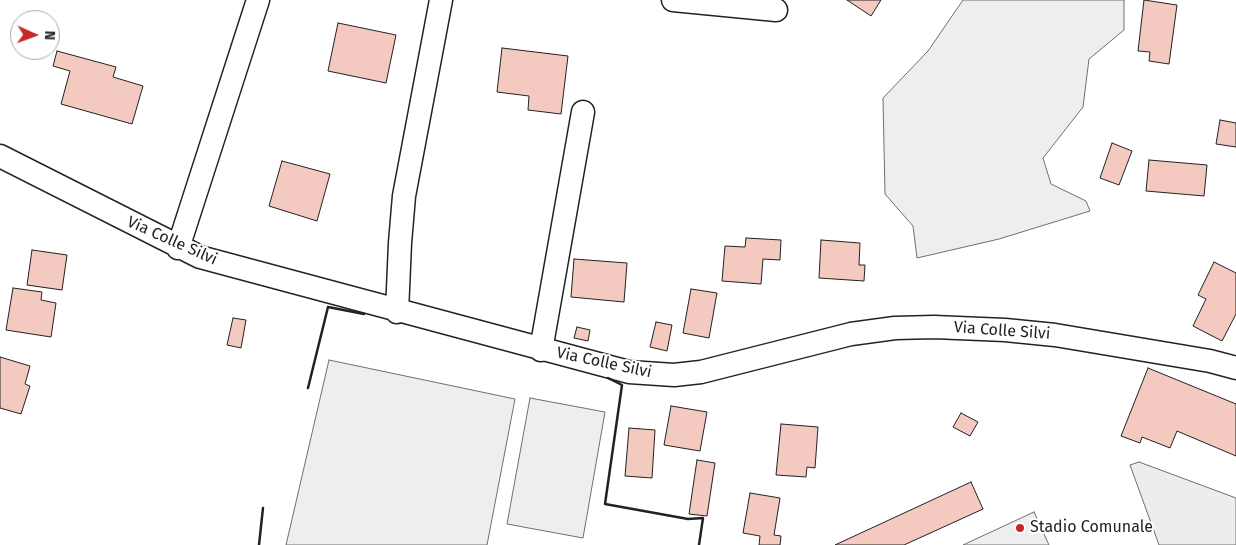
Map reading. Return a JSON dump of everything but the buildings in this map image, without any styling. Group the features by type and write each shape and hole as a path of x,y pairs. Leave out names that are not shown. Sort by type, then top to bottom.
{"street":[{"path":"178,248 258,0"},
{"path":"397,312 404,196 441,0"},
{"path":"674,0 776,10"},
{"path":"541,350 583,112"},
{"name":"Via Colle Silvi","path":"0,156 178,248 226,265 397,312 629,372 674,375 713,370 851,334 896,328 951,327 1004,330 1073,338 1221,363 1236,368"}],"shaded area":[{"path":"963,0 1124,0 1124,30 1089,59 1083,107 1043,158 1051,184 1086,201 1090,211 999,239 917,258 913,226 885,194 883,98 928,51"},
{"path":"329,360 515,399 487,545 286,545"},
{"path":"530,398 605,412 583,538 507,524"},
{"path":"1139,462 1236,498 1236,545 1159,545 1130,465"},
{"name":"Stadio Comunale","path":"1034,512 1049,545 963,545"}],"wall":[{"path":"308,388 328,307 364,314"},
{"path":"608,378 622,385 605,504 688,519 703,518 699,545"},
{"path":"259,545 263,508"}],"place":[{"name":"Stadio Comunale","path":"1020,528"}]}
